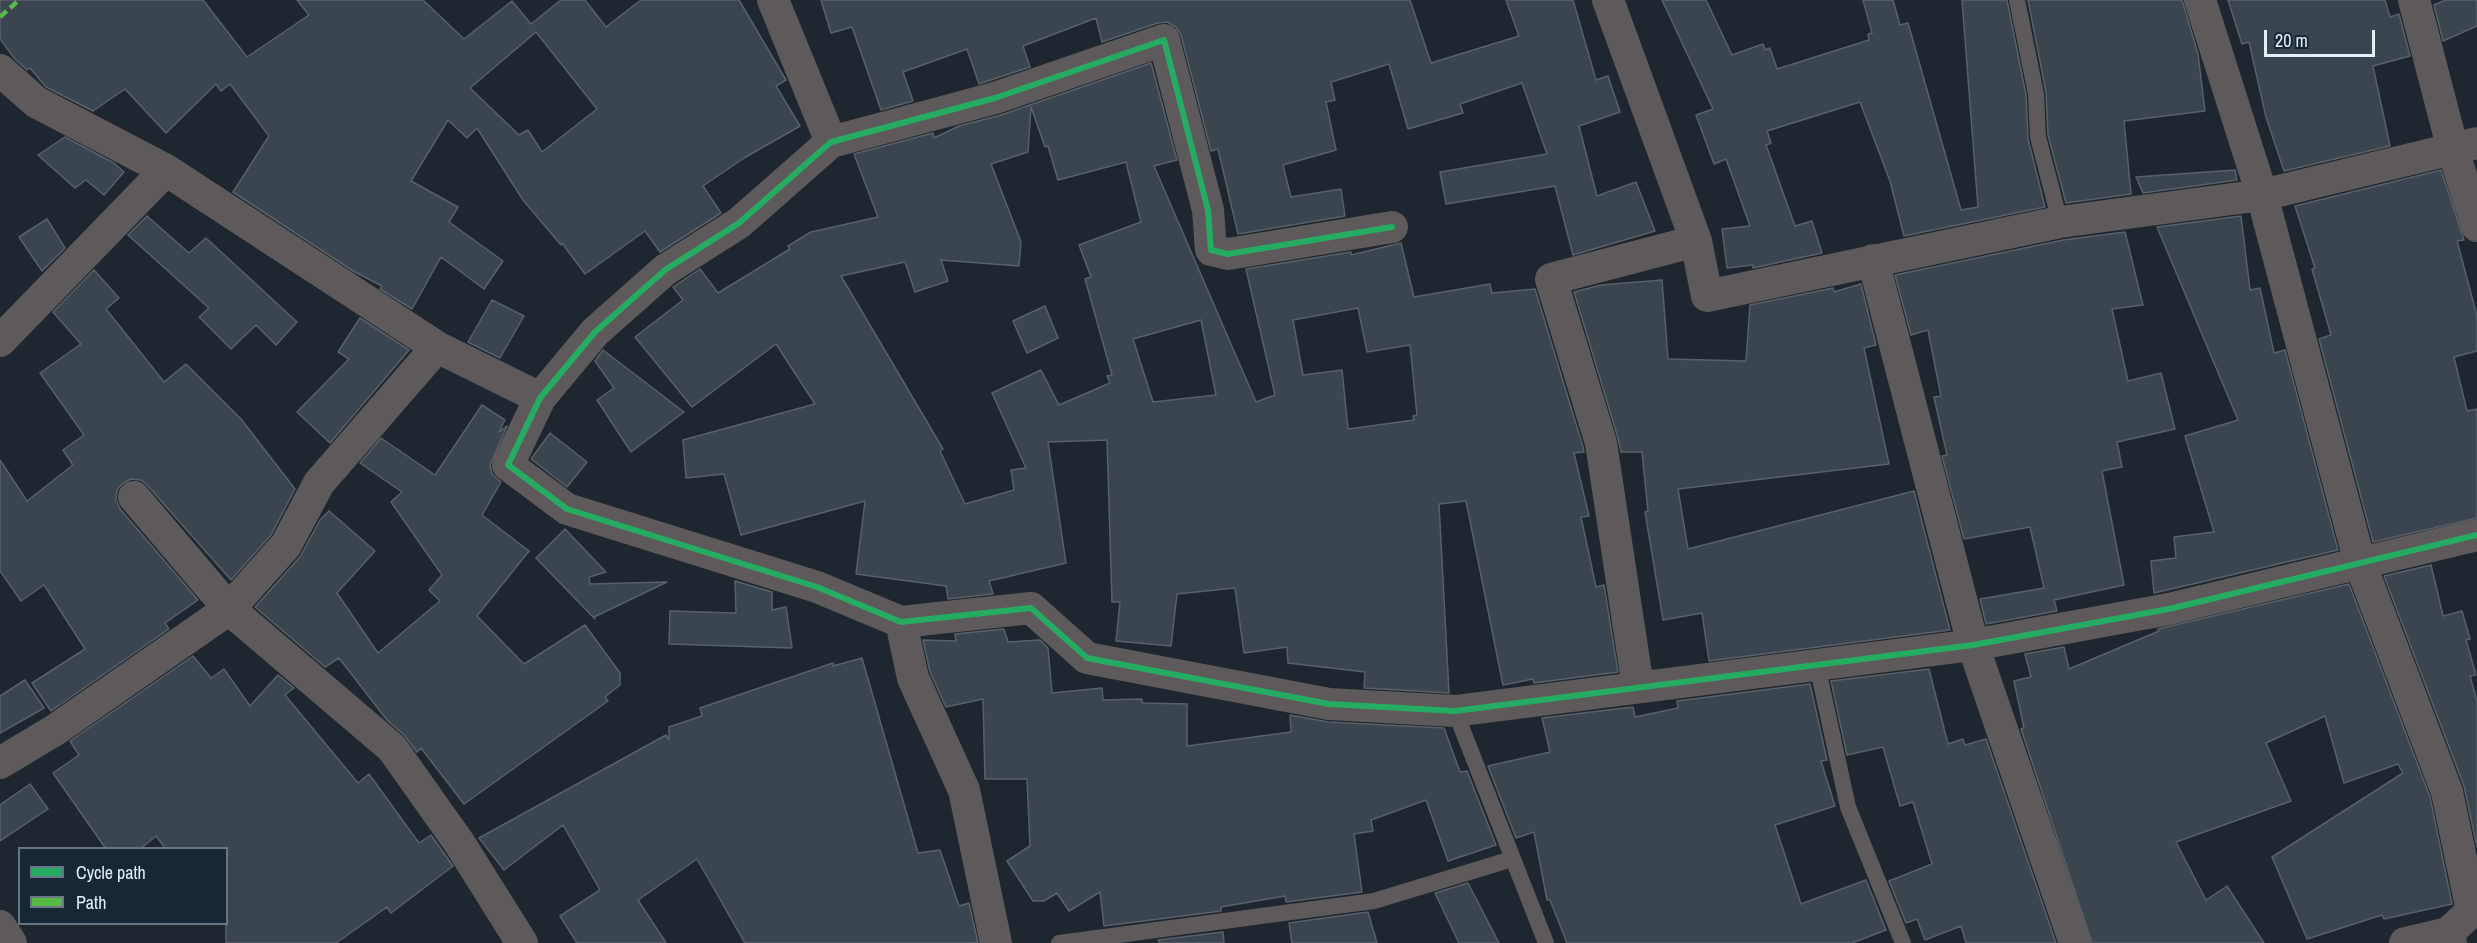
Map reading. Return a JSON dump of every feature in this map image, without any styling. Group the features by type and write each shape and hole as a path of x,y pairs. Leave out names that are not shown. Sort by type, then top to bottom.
{"street":[{"path":"773,0 831,142"},
{"path":"1608,0 1696,241 1707,296 2060,222 2262,195 2465,146"},
{"path":"2200,0 2262,195 2360,563 2447,792 2475,910 2449,938 2405,943"},
{"path":"2414,0 2465,146 2477,226"},
{"path":"1392,227 1228,254 1211,250 1208,210 1164,40 995,98 831,142 739,223 665,270 595,333 540,398 508,465 567,509 817,587 900,622 1031,608 1087,658 1329,704 1455,711 1973,645 2169,609 2477,535"},
{"path":"0,70 36,102 166,170 437,347 540,398"},
{"path":"0,341 166,170"},
{"path":"1638,687 1600,443 1551,279 1696,241"},
{"path":"1873,260 1973,645 2075,943"},
{"path":"0,763 55,730 229,609 286,545 319,483 437,347"},
{"path":"134,497 229,609 392,748 460,844 522,943"},
{"path":"900,622 913,678 964,790 996,943"},
{"path":"0,926 11,943"}],"lane":[{"path":"2017,0 2036,94 2038,137 2060,222"},
{"path":"1817,665 1848,807 1903,943"},
{"path":"1455,711 1546,943"},
{"path":"1059,943 1374,901 1512,859"}],"building":[{"path":"0,0 203,0 247,57 309,15 297,0 423,0 464,39 512,1 531,24 561,0 585,0 606,27 641,0 739,0 786,80 776,86 800,126 744,158 703,186 721,213 660,252 645,231 585,274 562,243 561,245 523,200 477,128 467,138 448,120 411,181 458,207 449,222 503,261 484,289 441,257 412,309 380,289 382,286 353,271 233,192 269,136 230,84 221,91 216,84 166,133 125,89 93,111 46,87 30,68 27,70 15,59 0,39","holes":["536,32 597,109 542,152 528,130 519,135 470,88"]},
{"path":"821,0 1410,0 1431,63 1519,36 1506,0 1573,0 1596,80 1608,76 1620,112 1579,126 1597,196 1636,182 1655,231 1573,255 1555,186 1446,204 1440,172 1547,154 1522,83 1460,104 1463,113 1408,129 1389,64 1331,82 1335,100 1326,102 1336,150 1283,165 1291,197 1341,189 1345,216 1238,234 1218,149 1211,151 1181,35 1176,27 1167,22 1158,23 1102,42 1096,18 1023,46 1030,67 979,84 967,49 903,72 913,101 881,110 852,27 831,33"},
{"path":"1662,0 1706,0 1732,55 1763,44 1765,50 1770,48 1777,69 1869,40 1868,34 1872,33 1863,0 1893,0 1900,25 1908,23 1961,210 1978,207 1962,0 2007,0 2026,95 2028,139 2045,207 1904,236 1890,181 1860,102 1767,131 1771,143 1766,145 1795,226 1812,221 1822,253 1753,268 1753,265 1727,268 1722,229 1750,226 1726,159 1714,164 1696,115 1713,109"},
{"path":"2028,0 2182,0 2198,54 2205,111 2124,121 2131,194 2066,203 2048,135 2046,92"},
{"path":"2228,0 2385,0 2390,17 2399,14 2410,56 2373,66 2390,146 2284,171 2266,117 2249,42 2242,44"},
{"path":"2446,0 2477,0 2477,26 2443,41 2434,5"},
{"path":"1151,63 1177,160 1154,166 1256,402 1275,395 1246,269 1351,252 1351,255 1401,243 1414,297 1490,284 1492,293 1535,289 1583,447 1584,452 1574,453 1589,516 1581,517 1596,587 1604,585 1618,672 1534,683 1533,679 1503,685 1466,501 1439,504 1449,693 1364,688 1365,672 1288,663 1287,647 1244,653 1235,588 1177,594 1171,646 1116,641 1120,602 1112,602 1107,440 1048,442 1066,563 989,581 993,594 948,599 946,586 856,574 865,501 741,535 724,474 686,478 683,440 815,404 776,344 692,407 635,337 683,300 673,287 700,269 718,293 790,249 788,246 811,232 878,217 854,154 933,133 934,138 959,126 1001,115","holes":["1031,107 1045,147 1048,146 1058,180 1126,162 1141,222 1079,245 1091,277 1085,279 1112,375 1107,376 1110,383 1059,405 1041,370 992,393 1026,468 1011,470 1014,490 965,504 940,451 943,449 841,276 905,262 915,292 948,281 941,260 1019,266 1021,242 991,164 1028,152","1358,308 1367,352 1410,345 1417,415 1413,416 1414,420 1348,429 1342,370 1303,375 1293,320","1201,320 1216,395 1153,402 1133,339"]},
{"path":"65,137 114,163 124,172 104,195 86,180 75,188 38,155"},
{"path":"2235,170 2237,180 2143,193 2136,177"},
{"path":"2441,170 2464,240 2457,241 2477,316 2477,351 2454,357 2467,411 2477,409 2477,518 2373,542 2319,339 2331,335 2312,269 2315,268 2295,206"},
{"path":"147,216 189,253 206,238 297,322 276,345 256,325 231,349 199,317 209,308 128,235"},
{"path":"2241,216 2250,290 2260,288 2274,353 2285,350 2338,550 2154,593 2151,561 2176,558 2174,537 2214,532 2185,436 2238,420 2157,227"},
{"path":"47,219 65,248 42,271 19,237"},
{"path":"2125,232 2143,305 2112,309 2128,381 2161,373 2175,429 2117,442 2122,467 2102,471 2124,585 2054,600 2057,611 1986,624 1980,599 2044,588 2030,527 1964,539 1942,456 1947,455 1934,397 1941,396 1928,330 1911,335 1895,275 2063,240"},
{"path":"94,270 119,298 106,309 164,382 186,364 241,419 295,489 271,535 231,580 147,485 141,480 131,479 122,484 117,490 116,500 120,509 198,600 165,623 169,629 51,711 32,683 85,649 44,585 21,601 0,571 0,460 27,501 73,465 63,450 84,435 40,373 81,344 53,312"},
{"path":"1662,280 1668,359 1746,361 1750,305 1833,288 1834,292 1861,284 1876,345 1864,348 1889,464 1678,489 1688,549 1914,491 1950,630 1709,661 1702,613 1663,620 1645,512 1648,511 1642,452 1621,452 1574,292 1601,285"},
{"path":"492,300 524,316 500,358 468,342"},
{"path":"1045,306 1058,338 1027,353 1013,321"},
{"path":"360,318 409,350 330,443 297,412 349,359 338,352"},
{"path":"603,350 684,412 631,452 597,400 614,388 595,361"},
{"path":"482,405 505,420 499,432 507,426 490,465 492,474 501,482 482,515 529,551 477,616 524,664 585,625 620,673 620,685 605,697 608,701 464,804 421,748 417,752 404,735 387,720 339,658 325,667 255,607 300,557 320,520 329,511 375,551 337,593 378,653 440,601 429,590 442,575 391,502 402,492 360,463 381,438 435,475"},
{"path":"550,433 587,462 567,487 531,459"},
{"path":"565,529 606,572 589,577 590,584 667,582 594,617 595,619 536,558"},
{"path":"2431,565 2443,616 2462,611 2470,639 2466,640 2476,675 2470,676 2477,701 2477,847 2464,786 2384,576"},
{"path":"735,581 772,592 772,610 786,607 792,648 669,644 670,611 736,613"},
{"path":"2349,584 2430,797 2452,904 2384,919 2382,915 2307,939 2272,857 2403,773 2398,764 2344,783 2325,716 2266,743 2291,801 2176,842 2206,900 2227,886 2264,943 2092,943 2021,729 2024,728 2014,681 2031,677 2025,654 2064,647 2069,669 2159,631 2158,629"},
{"path":"1004,629 1008,642 1040,640 1048,648 1052,693 1102,688 1103,700 1142,699 1142,703 1187,704 1187,746 1291,732 1290,715 1328,722 1444,728 1460,772 1467,771 1496,845 1448,861 1426,800 1371,820 1373,831 1354,834 1362,892 1286,902 1285,896 1221,907 1221,911 1104,926 1100,892 1069,911 1057,893 1044,901 1033,901 1007,861 1030,846 1027,779 985,779 983,699 946,707 930,672 923,640 956,641 955,634"},
{"path":"193,656 211,678 224,669 250,706 278,675 294,688 285,695 358,783 369,774 419,843 431,835 453,866 391,913 387,907 336,943 226,943 228,847 164,847 156,836 142,847 105,847 53,773 79,755 70,741"},
{"path":"862,658 918,853 940,850 959,906 969,903 978,943 745,943 697,859 638,900 666,943 577,943 560,916 600,890 563,825 504,870 479,838 666,735 669,740 669,727 702,716 700,708 833,663 833,666"},
{"path":"1929,669 1948,744 1963,739 1965,745 1986,739 2056,943 1966,943 1961,926 1925,940 1917,919 1906,923 1889,881 1932,864 1913,802 1900,806 1883,747 1847,755 1831,681"},
{"path":"25,680 44,708 0,733 0,696"},
{"path":"1810,684 1827,760 1821,761 1835,806 1775,825 1801,904 1866,880 1886,930 1852,943 1567,943 1550,900 1547,900 1534,832 1516,838 1488,766 1550,752 1542,718 1633,707 1635,717 1678,708 1677,701"},
{"path":"30,784 48,809 0,841 0,805"},
{"path":"1468,883 1499,943 1459,943 1435,893"},
{"path":"1368,912 1377,943 1292,943 1289,923"},
{"path":"1223,932 1224,943 1159,943 1158,940"}],"marked path":[{"path":"0,17 19,0"}],"cycle path":[{"path":"1392,227 1228,254 1211,250 1208,210 1164,40 995,98 831,142 739,223 665,270 595,332 540,398 508,465 567,509 817,587 901,622 1031,608 1087,658 1329,704 1455,711 1973,645 2169,609 2477,535"}]}
